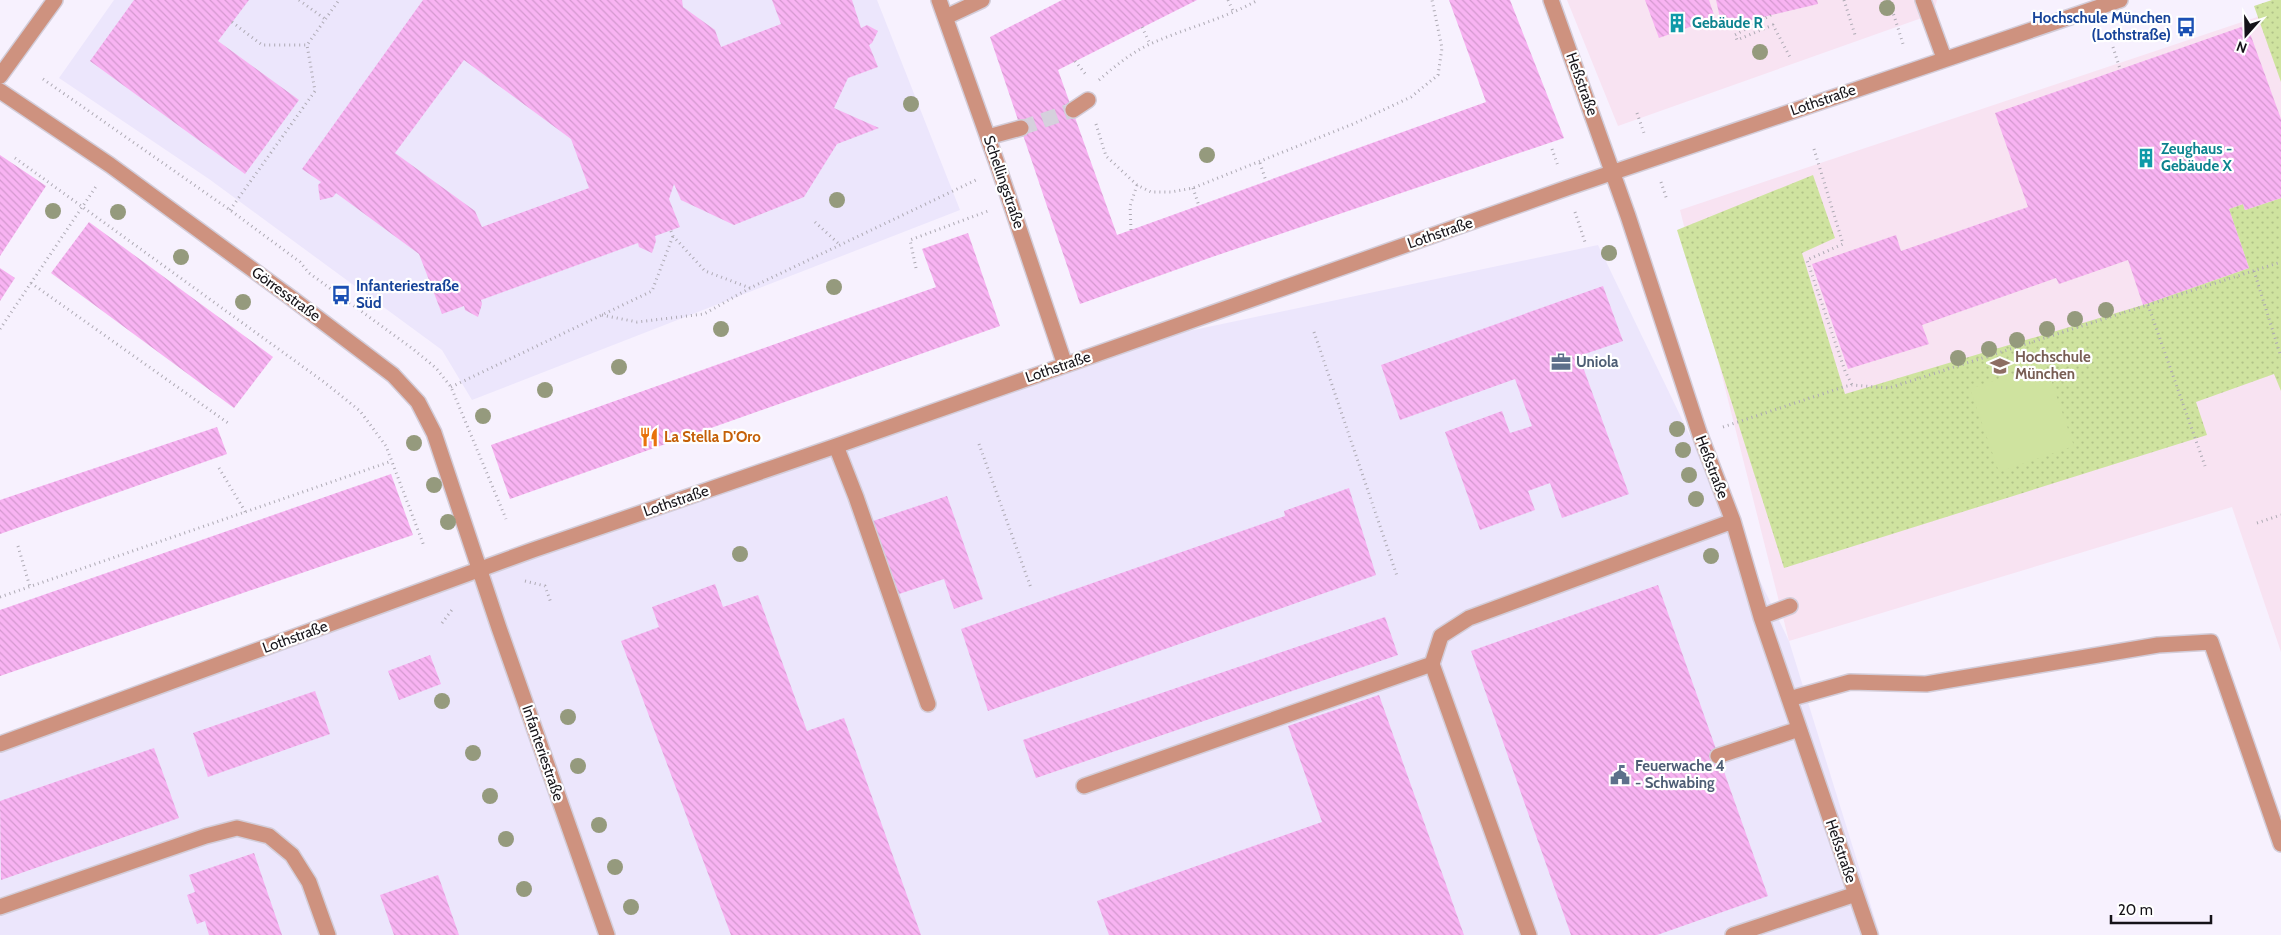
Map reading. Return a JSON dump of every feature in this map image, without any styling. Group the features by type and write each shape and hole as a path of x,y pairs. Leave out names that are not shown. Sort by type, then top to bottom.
{"street":[{"path":"0,76 55,0"},
{"name":"Schellingstraße","path":"939,0 1011,203 1065,365"},
{"path":"946,18 982,0"},
{"name":"Heßstraße","path":"1551,0 1612,172 1700,435 1733,521 1761,617 1870,935"},
{"path":"1923,0 1944,58"},
{"name":"Lothstraße","path":"0,744 533,550 836,446 1612,172 1911,69 2120,0"},
{"name":"Görresstraße","path":"0,91 110,165 312,314 399,382 418,402 434,433 481,570"},
{"path":"1073,110 1088,100"},
{"path":"988,138 1020,128"},
{"path":"836,446 856,497 928,704"},
{"path":"1529,935 1432,664 1441,636 1469,618 1733,521"},
{"name":"Infanteriestraße","path":"481,570 499,628 607,935"},
{"path":"1761,617 1790,606"},
{"path":"1789,699 1850,682 1926,684 2158,645 2211,642 2281,844"},
{"path":"1084,786 1432,664"},
{"path":"1718,756 1799,729"},
{"path":"0,907 206,836 237,828 269,836 292,856 309,882 328,935"},
{"path":"1733,935 1856,894"}],"path":[{"path":"299,0 325,19"},
{"path":"230,210 314,91 307,45 339,0"},
{"path":"1228,0 1234,11"},
{"path":"1258,0 1150,44 1119,62 1094,85 1088,100 1106,156 1137,185 1151,192 1171,192 1194,188 1353,124 1411,97 1438,75 1442,48 1432,0"},
{"path":"1844,0 1856,38"},
{"path":"1890,0 1911,69"},
{"path":"1771,15 1735,35 1738,40 1773,26 1791,59"},
{"path":"232,22 262,45 307,45"},
{"path":"1142,27 1150,44"},
{"path":"2113,47 2120,69"},
{"path":"1075,61 1094,85"},
{"path":"1814,149 1843,244 1807,260 1845,371 1852,385"},
{"path":"15,158 341,395 372,424 386,446 424,546"},
{"path":"1260,162 1266,181"},
{"path":"0,329 110,165"},
{"path":"602,315 637,322 704,314 750,288 999,169"},
{"path":"1131,230 1130,206 1137,185"},
{"path":"1194,188 1199,206"},
{"path":"916,268 910,240 1011,203"},
{"path":"815,222 840,245"},
{"path":"671,231 673,236 705,271 750,288"},
{"path":"451,387 652,291 673,236"},
{"path":"1700,435 1852,385 1889,388 2281,262"},
{"path":"2254,271 2281,357"},
{"path":"31,283 228,423"},
{"path":"2148,305 2205,466"},
{"path":"1314,332 1397,576"},
{"path":"979,444 1031,588"},
{"path":"0,597 392,461"},
{"path":"219,468 246,513"},
{"path":"2257,523 2281,515"},
{"path":"18,546 30,587"},
{"path":"545,586 551,603"}],"shaded area":[{"path":"114,0 877,0 960,210 472,400 442,350 209,179 59,78"},
{"path":"1567,0 1937,0 1933,14 1618,126"},
{"name":"Hochschule München","path":"2281,9 2281,652 2232,507 1789,641 1680,210"},
{"path":"1598,245 1789,641 1880,935 0,935 0,748 485,572 1060,358"}],"green space":[{"path":"2272,0 2281,0 2281,82 2254,6"},
{"path":"1813,175 1835,238 1802,253 1845,394 2143,305 2249,268 2229,209 2243,204 2245,210 2281,198 2281,391 2274,374 2196,402 2207,435 1784,568 1677,230"},
{"path":"2045,363 2074,446 1999,472 1970,389"}],"building":[{"path":"134,0 249,0 218,41 299,100 245,174 90,61"},
{"path":"423,0 682,0 683,7 715,30 721,47 781,24 772,0 852,0 861,28 867,25 878,31 869,45 878,67 848,78 834,108 879,128 837,144 804,197 734,225 681,200 674,184 669,199 680,227 655,236 656,241 652,253 639,247 638,243 481,300 482,304 478,317 465,310 464,306 442,314 419,254 336,193 333,197 320,200 318,185 321,182 302,169","holes":["464,60 571,139 589,188 482,227 475,211 395,153"]},
{"path":"1062,0 1197,0 1058,70 1117,235 1486,102 1449,0 1510,0 1564,138 1212,257 1080,304 990,37"},
{"name":"Gebäude R","path":"1645,0 1709,0 1715,18 1659,38"},
{"path":"1716,0 1817,0 1818,4 1722,27"},
{"name":"Zeughaus - Gebäude X","path":"2247,25 2281,119 2281,198 2245,210 2243,204 2229,209 2249,268 2143,305 2128,260 2059,284 2056,278 1922,325 1929,344 1848,369 1812,264 1896,235 1901,251 2028,207 1995,113"},
{"path":"0,155 46,186 0,256"},
{"path":"89,222 273,357 234,408 51,273"},
{"path":"968,233 1000,326 510,499 491,445 936,287 922,249"},
{"path":"0,268 15,278 0,301"},
{"path":"1603,286 1623,341 1579,356 1629,494 1562,518 1550,483 1528,491 1535,510 1480,530 1445,432 1502,411 1510,433 1532,426 1515,379 1400,420 1381,365"},
{"path":"217,427 227,454 0,534 0,500"},
{"path":"391,474 413,535 0,676 0,610"},
{"path":"1349,488 1376,575 988,711 961,629 1285,516 1284,511"},
{"path":"947,496 983,599 954,609 944,579 899,594 873,521"},
{"path":"715,584 723,607 758,595 807,731 844,718 921,935 731,935 621,641 659,627 652,607"},
{"name":"Feuerwache 4 - Schwabing","path":"1658,585 1768,896 1657,935 1571,935 1471,651"},
{"path":"1385,617 1398,655 1036,778 1023,740"},
{"path":"430,655 441,684 399,700 388,671"},
{"path":"315,691 330,734 208,777 193,733"},
{"path":"1379,695 1464,935 1109,935 1097,901 1322,822 1288,726"},
{"path":"154,748 179,818 1,880 0,801"},
{"path":"254,853 282,935 209,935 205,921 197,924 187,895 195,892 189,875"},
{"path":"438,875 459,935 394,935 380,895"}],"tunnel":[{"path":"1021,128 1073,110"}],"place":[{"name":"Gebäude R","path":"1677,23"},
{"name":"Hochschule München (Lothstraße)","path":"2186,27"},
{"name":"Zeughaus - Gebäude X","path":"2146,158"},
{"name":"Infanteriestraße Süd","path":"341,295"},
{"name":"Uniola","path":"1561,362"},
{"name":"Hochschule München","path":"2000,366"},
{"name":"La Stella D'Oro","path":"649,437"},
{"name":"Feuerwache 4 - Schwabing","path":"1620,775"}]}
